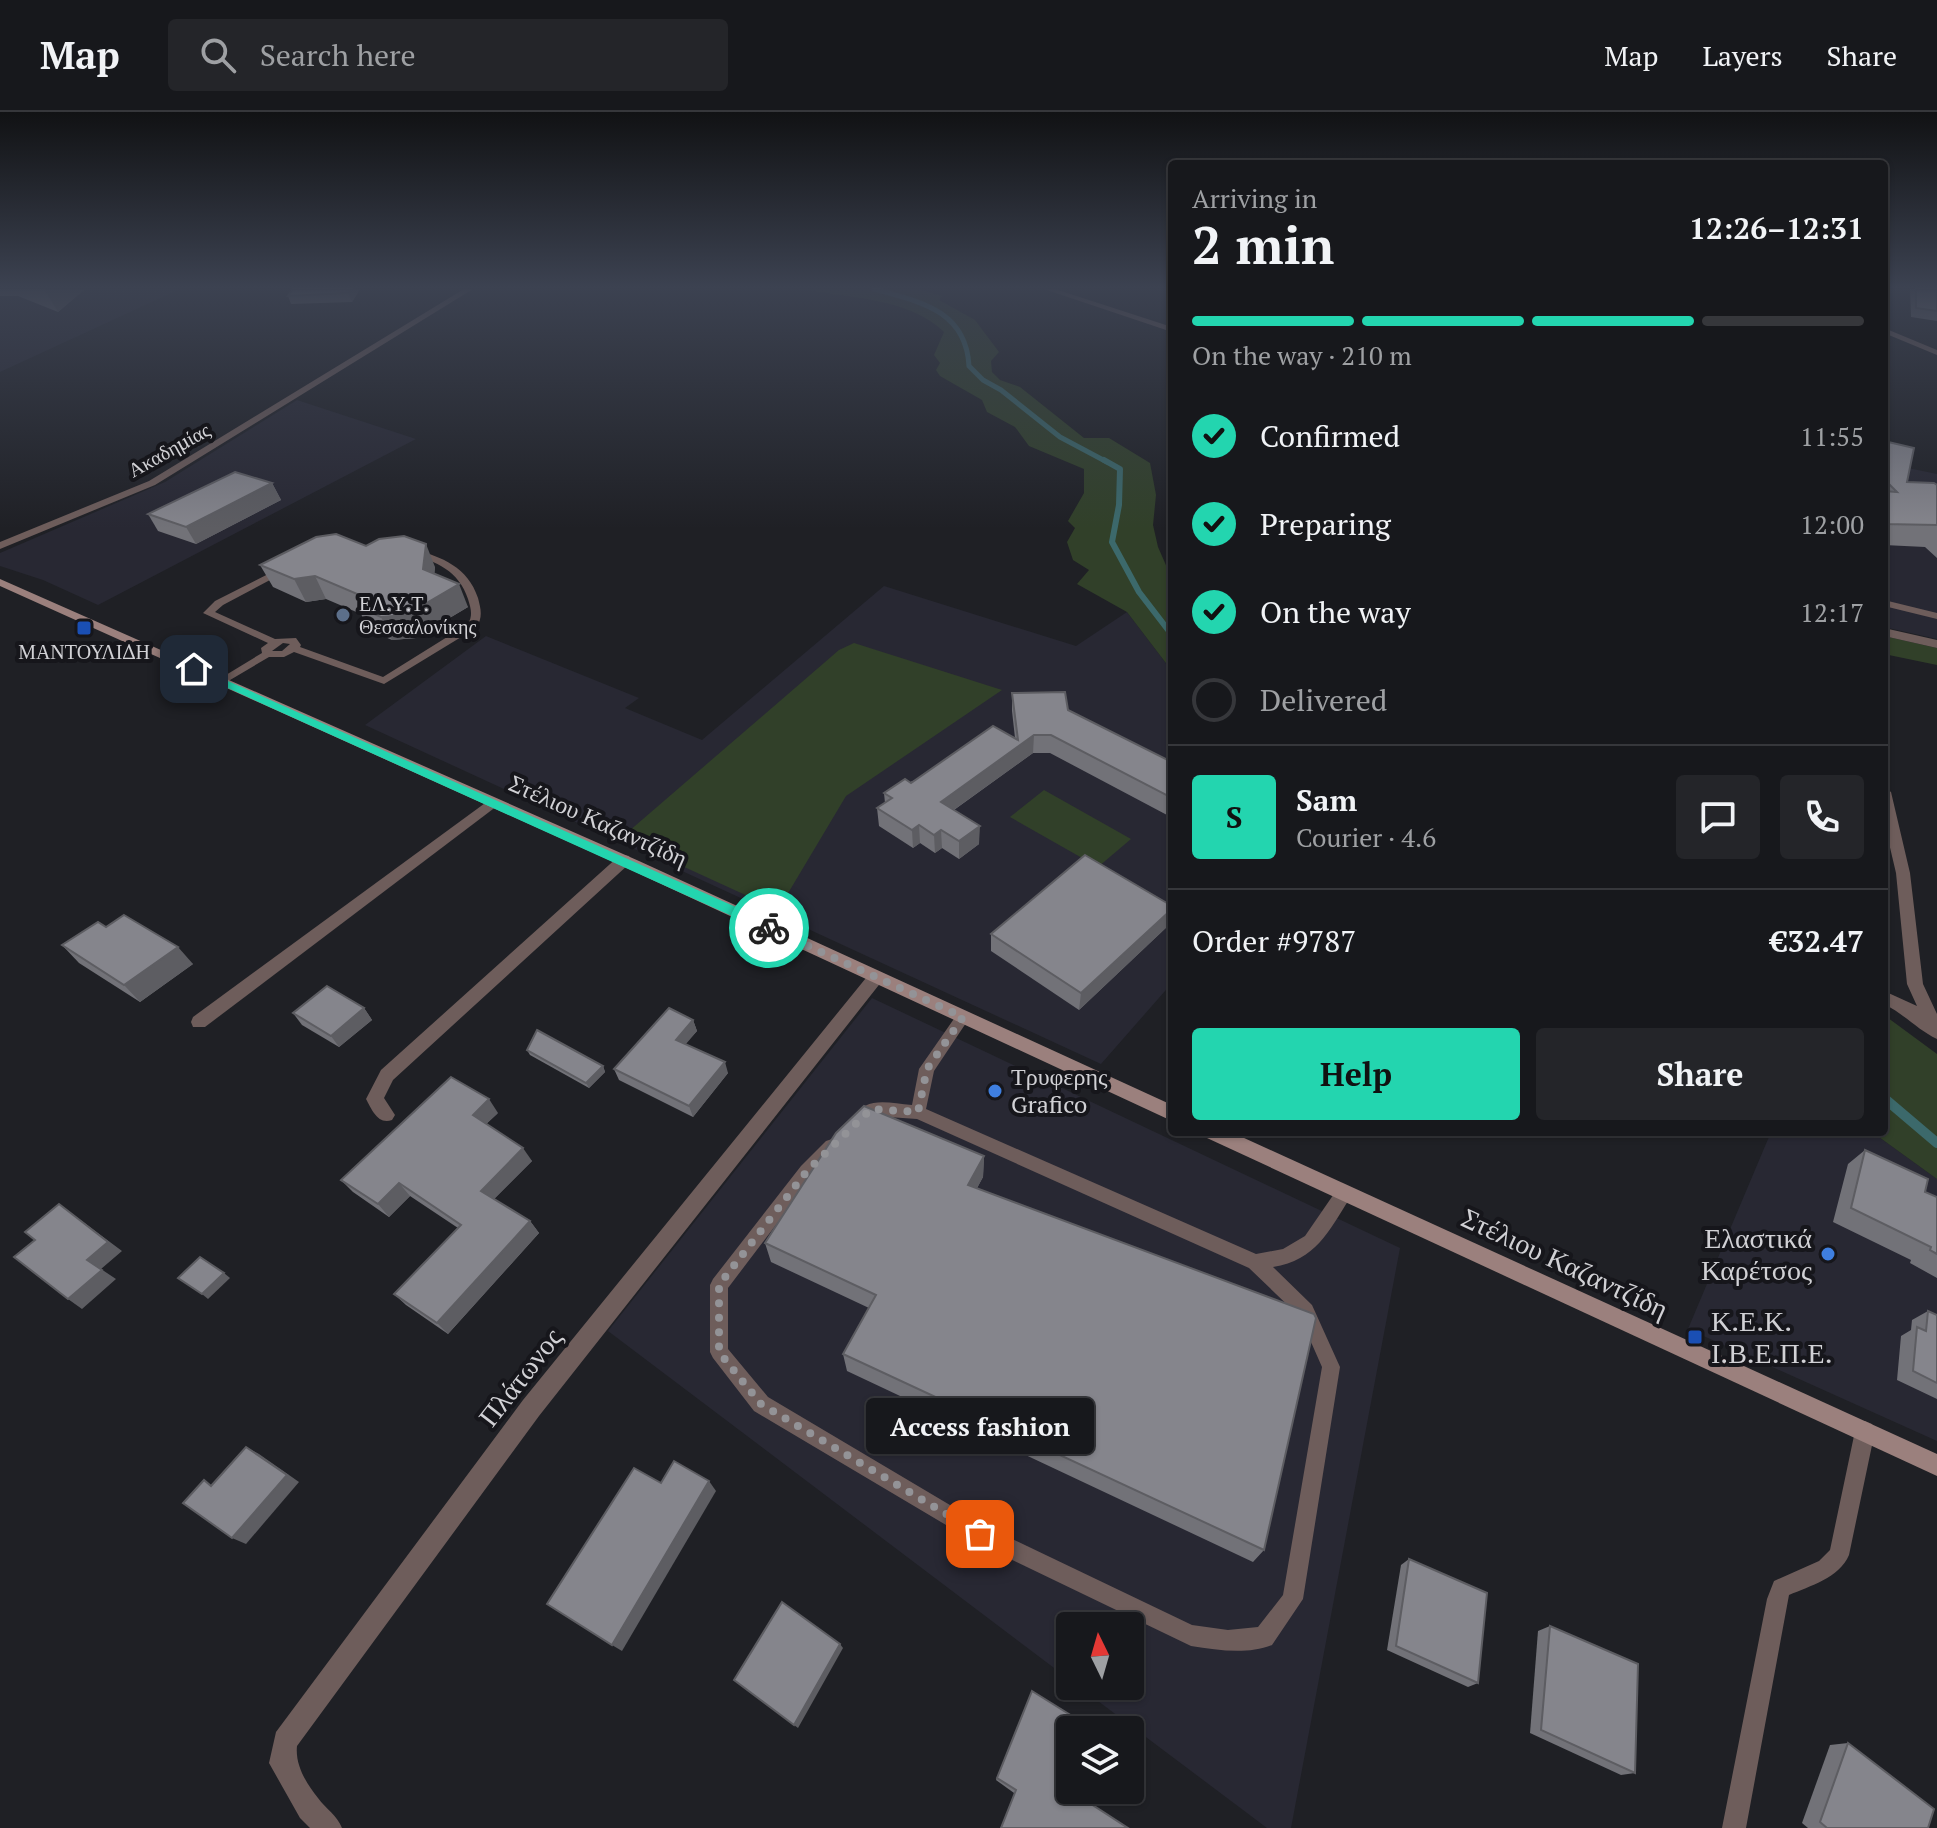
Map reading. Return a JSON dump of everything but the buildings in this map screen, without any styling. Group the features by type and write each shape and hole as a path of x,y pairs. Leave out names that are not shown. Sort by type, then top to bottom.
{"main road":[{"name":"Στέλιου Καζαντζίδη","path":"0,582 624,860 1168,1111"},
{"name":"Στέλιου Καζαντζίδη","path":"1222,1136 1937,1465"}],"street":[{"name":"Ακαδημίας","path":"0,546 152,483 338,369"},
{"path":"1888,633 1937,644"},
{"path":"199,1022 492,803"},
{"path":"1888,809 1903,873 1915,984 1937,1034"},
{"path":"386,1115 375,1099 387,1075 624,860"},
{"name":"Πλάτωνος","path":"329,1828 309,1809 282,1763 285,1741 531,1408 876,977"},
{"path":"1888,999 1912,1011 1937,1034"}],"lane":[{"path":"221,681 267,654 277,656 294,648 384,681 472,626 477,613 472,594 460,571 434,558 403,550"},
{"path":"288,567 219,603 208,613 274,642 292,640 296,645 294,648"},
{"path":"1888,604 1937,616"},
{"path":"267,654 266,648 274,642"},
{"path":"918,1112 927,1069 963,1017"},
{"path":"871,1109 918,1112 1255,1262 1306,1311 1331,1367 1293,1599 1264,1637 1228,1641 1191,1635 980,1534 761,1404 719,1352 719,1285 807,1171 871,1109"},
{"path":"1255,1262 1286,1257 1311,1242 1344,1193"},
{"path":"1734,1828 1777,1599 1781,1588 1826,1568 1839,1555 1865,1431"}],"shaded area":[{"path":"297,400 416,439 98,605 43,580 0,566 0,553 165,482"},
{"path":"1888,464 1937,474 1937,639 1888,628"},
{"path":"884,586 1076,646 1127,612 1168,666 1168,988 1101,1064 365,725 486,636 639,698 625,708 702,740"},
{"path":"872,998 1400,1248 1291,1828 1267,1828 1144,1736 1144,1716 1118,1716 1097,1700 1144,1700 1144,1612 1056,1612 1056,1669 608,1331"},
{"name":"Ελαστικά Καρέτσος","path":"1769,1136 1878,1136 1937,1179 1937,1441 1688,1329"}],"green space":[{"path":"992,369 1000,380 1020,387 1084,438 1109,438 1150,463 1156,495 1153,525 1168,570 1168,666 1127,612 1077,584 1089,570 1073,560 1067,542 1075,528 1068,521 1084,493 1084,469 1029,446 1015,427 987,412 982,400 940,376 936,370"},
{"path":"1888,637 1937,648 1937,665 1888,655"},
{"path":"854,643 1002,690 846,796 778,910 621,838 839,650"},
{"path":"1044,790 1131,839 1098,867 1010,817"},
{"path":"1888,1018 1937,1054 1937,1179 1878,1136 1888,1136"}],"waterway":[{"path":"972,369 1060,437 1107,462"},
{"path":"1104,460 1120,469 1119,505 1112,542 1139,592 1168,630"},
{"path":"1888,1101 1937,1143"}],"way so far":[{"path":"769,928 963,1017 927,1069 918,1112 871,1109 807,1171 719,1285 719,1352 761,1404 980,1534"}],"place":[{"name":"ΕΛ.Υ.Τ. Θεσσαλονίκης","path":"343,615"},
{"name":"ΜΑΝΤΟΥΛΙΔΗ","path":"84,628"},
{"name":"Τρυφερης Grafico","path":"995,1091"},
{"name":"Ελαστικά Καρέτσος","path":"1828,1254"},
{"name":"Κ.Ε.Κ. Ι.Β.Ε.Π.Ε.","path":"1695,1337"},
{"name":"Access fashion","path":"980,1534"}],"route":[{"path":"194,669 769,928"}]}
